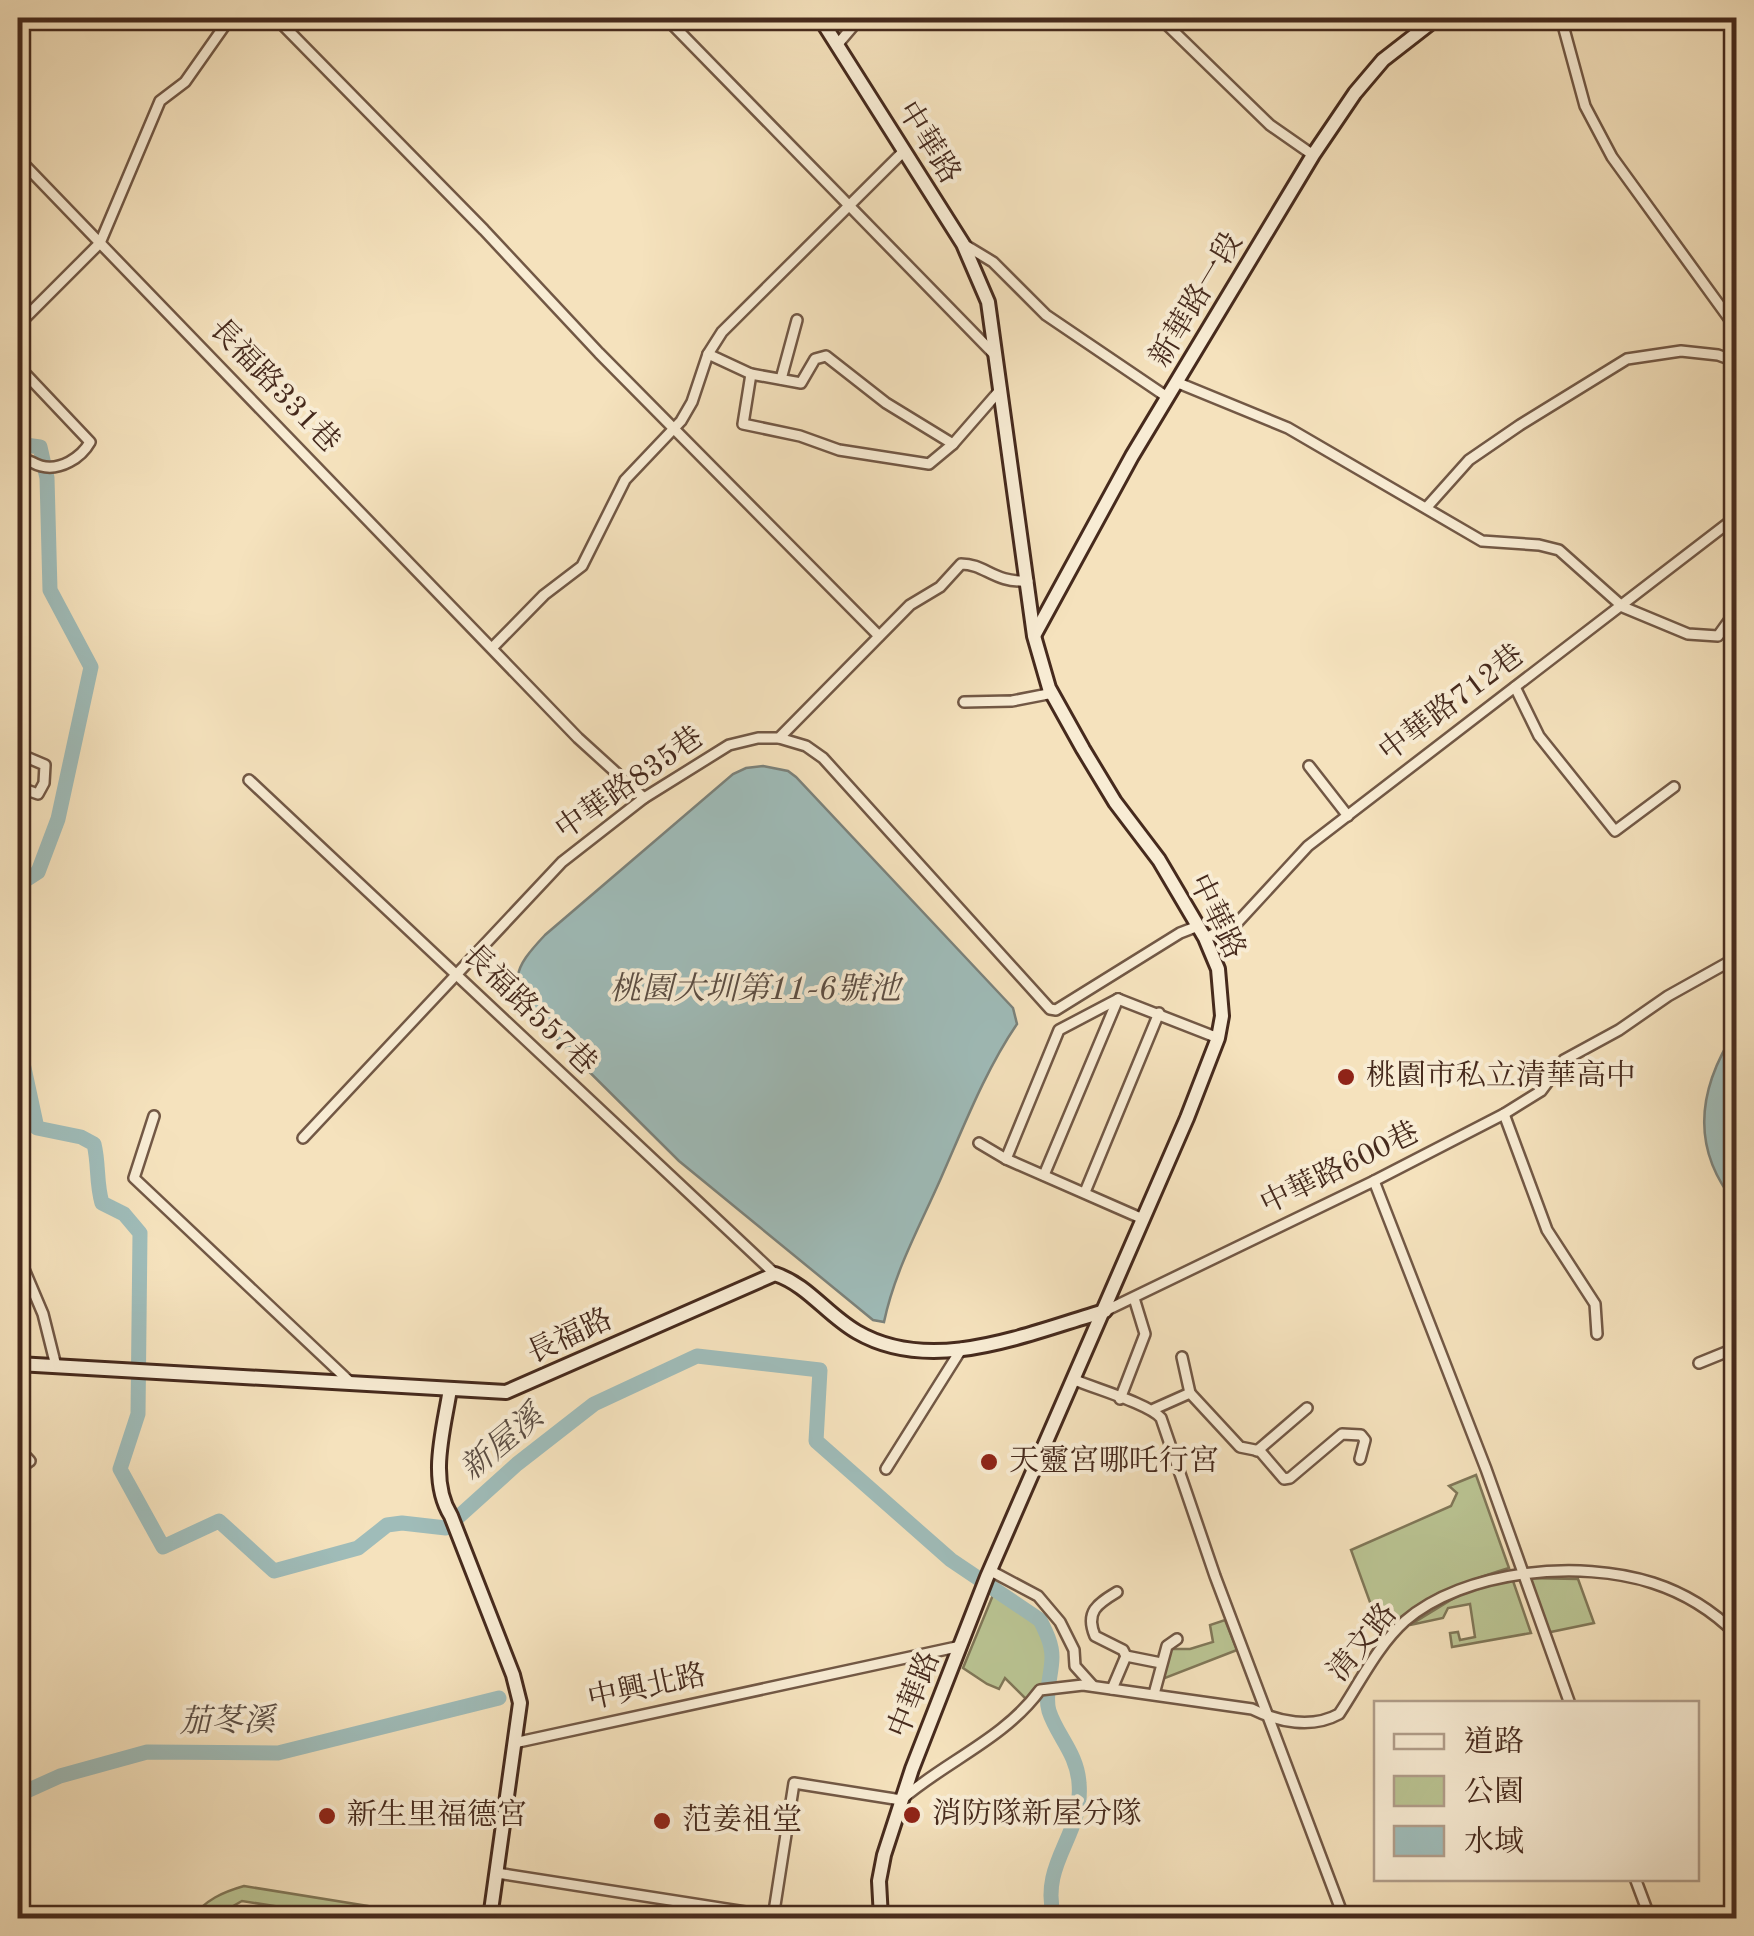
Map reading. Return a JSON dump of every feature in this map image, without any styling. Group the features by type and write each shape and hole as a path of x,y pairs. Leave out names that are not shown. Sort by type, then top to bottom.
{"street":[{"path":"18,325 100,243 160,101 184,82 230,18"},
{"path":"276,18 879,636"},
{"path":"666,18 996,356"},
{"name":"中華路","path":"820,18 963,244 988,302 1034,636 1053,694 1115,802 1159,860 1202,932 1218,969 1222,1016 1218,1038 1144,1219 987,1579 901,1800 879,1882 881,1918"},
{"path":"837,45 860,18"},
{"path":"1160,18 1270,124 1314,155"},
{"name":"新華路一段","path":"1034,636 1167,397 1314,155 1355,93 1383,60 1436,18"},
{"path":"1561,18 1585,106 1612,157 1736,328"},
{"path":"493,646 544,595 582,566 626,480 674,428 692,402 708,354 722,332 904,152"},
{"name":"長福路331巷","path":"18,158 578,738 644,798"},
{"path":"963,244 993,262 1046,316 1167,397"},
{"path":"781,379 797,320"},
{"path":"1427,507 1469,460 1520,424 1628,360 1681,351 1718,355 1736,367"},
{"path":"708,354 751,374 802,383 815,359 826,356 886,403 953,444"},
{"path":"18,366 90,442 82,454 62,466 42,466 26,458 18,459"},
{"path":"751,374 743,424 800,436 839,450 929,464 953,444 1001,389"},
{"path":"1176,382 1288,428 1482,541 1560,550 1623,607 1688,634 1718,636 1736,611"},
{"name":"中華路712巷","path":"779,738 806,746 823,758 1050,1009 1056,1010 1180,933 1236,923 1308,846 1736,517"},
{"path":"779,738 910,604 940,587 961,564 970,564 1007,582 1028,581"},
{"path":"1516,687 1539,736 1615,831 1674,787"},
{"path":"964,702 1012,701 1053,694"},
{"name":"中華路835巷","path":"303,1138 555,867 644,798 729,745 779,738"},
{"path":"18,787 38,794 44,784 45,764 26,757"},
{"path":"1309,766 1348,816"},
{"name":"長福路557巷","path":"249,780 775,1274"},
{"name":"中華路600巷","path":"1105,1311 1374,1182 1504,1114 1541,1091 1564,1060 1736,958"},
{"path":"1006,1159 1059,1030 1118,999 1218,1038"},
{"path":"1044,1175 1118,999"},
{"path":"1085,1192 1159,1013"},
{"path":"1504,1114 1547,1230 1595,1304 1596,1334"},
{"path":"154,1116 134,1178 349,1381"},
{"path":"979,1143 1006,1159 1144,1219"},
{"path":"1374,1182 1569,1701"},
{"path":"18,1254 43,1314 56,1366"},
{"path":"775,1274 798,1284 857,1333 917,1352 962,1348 1105,1311"},
{"name":"長福路","path":"18,1364 506,1392 775,1274"},
{"path":"1120,1399 1145,1334 1134,1298"},
{"path":"886,1469 962,1348"},
{"path":"1699,1363 1736,1348"},
{"path":"1182,1358 1190,1393 1240,1447 1257,1451 1284,1479 1342,1434 1361,1434 1365,1440 1360,1459"},
{"path":"1074,1380 1154,1409 1162,1418 1185,1493 1344,1918"},
{"path":"450,1389 438,1483 441,1500 451,1516 518,1689 520,1704 490,1918"},
{"path":"1154,1409 1190,1393"},
{"path":"1257,1451 1307,1408"},
{"path":"18,1448 30,1461 18,1470"},
{"name":"清文路","path":"901,1800 930,1776 986,1743 1044,1690 1094,1687 1252,1709 1270,1718 1326,1721 1339,1714 1406,1620 1460,1589 1490,1578 1597,1573 1652,1582 1716,1614 1736,1634"},
{"path":"987,1579 1038,1596 1060,1622 1074,1650 1075,1666 1094,1687"},
{"path":"1117,1592 1098,1603 1090,1620 1095,1636 1126,1656 1161,1664"},
{"path":"1154,1694 1167,1646 1177,1638"},
{"name":"中興北路","path":"514,1744 963,1645"},
{"path":"1112,1689 1126,1656"},
{"path":"497,1873 777,1918 794,1784 901,1800"},
{"path":"1636,1881 1650,1918"},
{"path":"672,1918 674,1903"}],"green space":[{"path":"1476,1475 1509,1568 1441,1594 1383,1638 1351,1550 1451,1506 1457,1493 1449,1486"},
{"path":"1512,1578 1531,1633 1452,1647 1450,1633 1458,1632 1460,1640 1475,1637 1470,1604 1448,1608 1443,1618 1410,1625 1464,1592"},
{"path":"1521,1578 1578,1579 1594,1623 1541,1634"},
{"path":"993,1595 1032,1620 1046,1640 1045,1686 1033,1691 1027,1700 1005,1678 999,1689 963,1668"},
{"path":"1225,1620 1237,1650 1160,1680 1170,1649 1190,1649 1213,1642 1210,1625"},
{"path":"244,1886 368,1906 386,1918 350,1918 242,1901 212,1918 192,1918 215,1897"}],"water":[{"name":"桃園大圳第11-6號池","path":"763,766 788,771 796,777 1013,1008 1017,1024 985,1080 909,1248 884,1322 873,1320 679,1161 538,1021 518,986 526,957 545,935 733,774"},
{"path":"1736,1030 1736,1204 1711,1161 1704,1117 1713,1074"}],"waterway":[{"name":"新屋溪","path":"18,444 40,447 47,478 50,590 91,667 58,819 38,872 18,885"},
{"name":"新屋溪","path":"18,1040 37,1128 81,1137 94,1144 102,1203 124,1214 140,1233 138,1414 120,1469 163,1547 219,1521 274,1571 358,1548 387,1525 446,1528 517,1464 594,1404 697,1356 820,1370 816,1441 951,1560 1040,1620 1046,1634 1052,1657 1049,1711 1075,1763 1079,1783 1075,1819 1052,1881 1054,1918"},
{"name":"茄苳溪","path":"18,1795 60,1776 147,1752 278,1753 499,1698"}],"place":[{"name":"桃園市私立清華高中","path":"1346,1077"},
{"name":"天靈宮哪吒行宮","path":"989,1462"},
{"name":"消防隊新屋分隊","path":"912,1815"},
{"name":"新生里福德宮","path":"327,1816"},
{"name":"范姜祖堂","path":"662,1821"}]}
